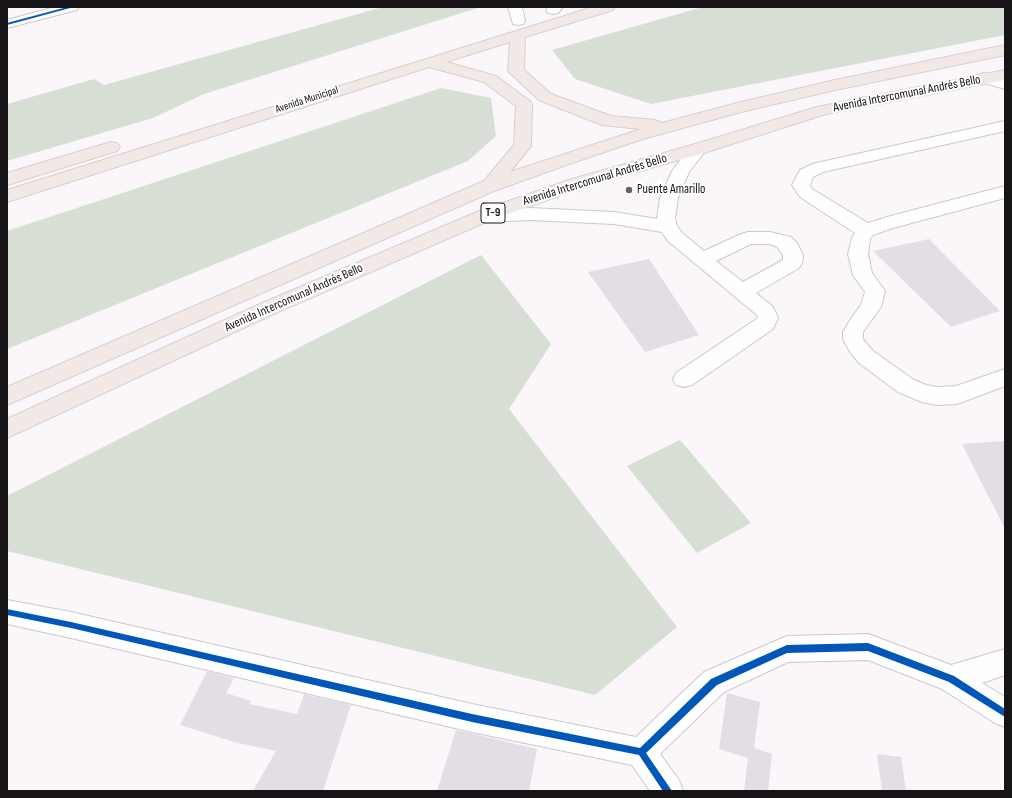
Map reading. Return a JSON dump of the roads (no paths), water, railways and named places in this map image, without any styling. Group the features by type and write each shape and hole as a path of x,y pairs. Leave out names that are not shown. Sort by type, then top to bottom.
{"highway":[{"name":"Avenida Municipal","path":"7,196 429,62 517,21 608,7"},
{"name":"Avenida Municipal","path":"7,179 557,8"},
{"path":"517,21 516,71 545,97 608,121 671,126"},
{"name":"Avenida Intercomunal Andrés Bello","path":"7,396 490,186 637,135 737,108 835,85 1005,50"},
{"path":"429,62 490,79 524,104 522,146 490,186"},
{"name":"Avenida Intercomunal Andrés Bello","path":"7,429 268,308 484,216 578,182 698,149 823,110 1005,75"}],"street":[{"path":"7,24 72,7"},
{"path":"984,78 1005,84"},
{"path":"866,231 806,193 801,185 806,174 818,168 1005,126"},
{"path":"684,379 766,324 768,318 765,311 675,237 668,228 666,218 674,185 681,171 698,149"},
{"path":"1005,192 888,223 866,231 861,238 858,254 863,275 875,291 871,307 857,325 853,339 866,357 906,386 922,393 937,396 957,395 1005,377"},
{"path":"484,216 530,214 614,218 668,228"},
{"path":"703,259 748,238 770,238 784,242 790,248 793,255 792,263 742,292"},
{"path":"7,612 71,625 472,718 641,752 668,791"},
{"path":"641,752 714,682 787,649 868,647 951,679 1005,713"},
{"path":"951,679 1005,662"}],"place":[{"name":"Puente Amarillo","path":"629,190"}]}
